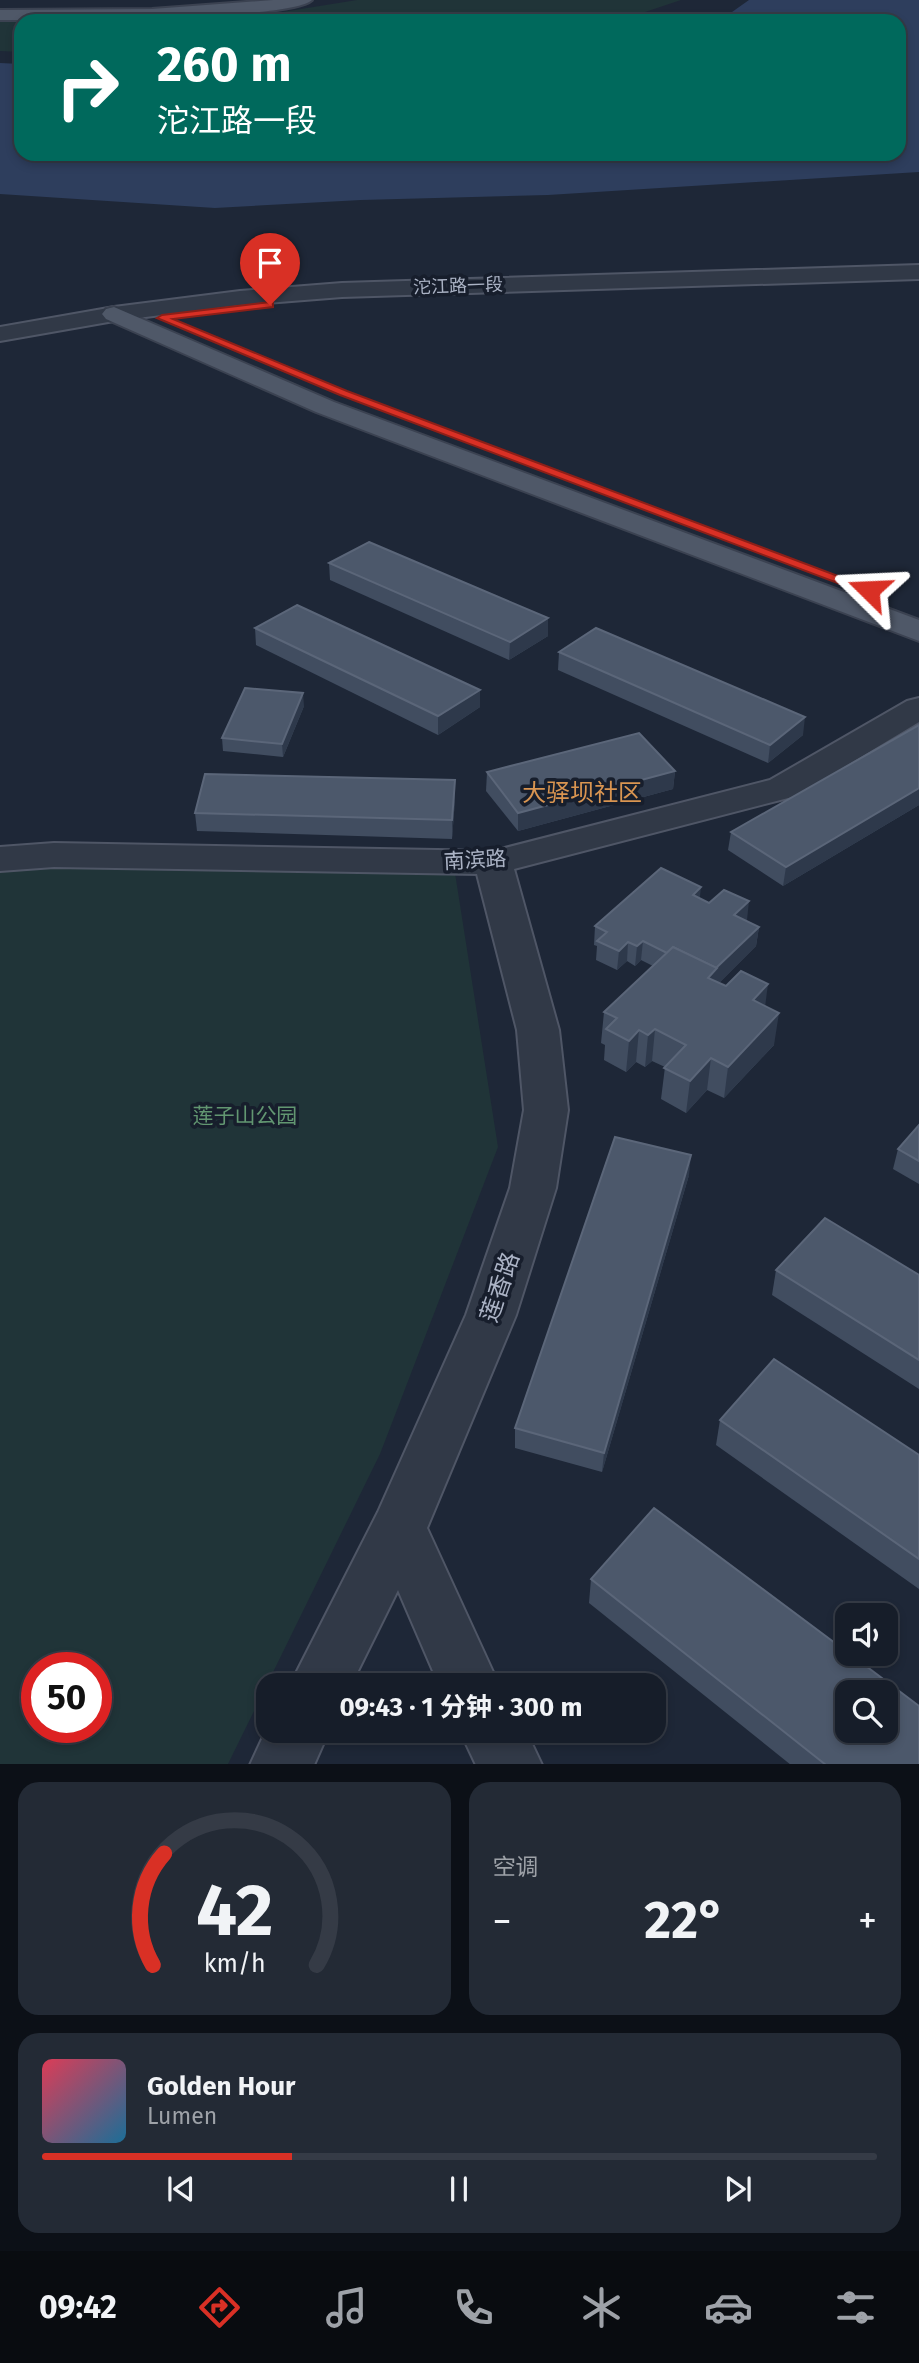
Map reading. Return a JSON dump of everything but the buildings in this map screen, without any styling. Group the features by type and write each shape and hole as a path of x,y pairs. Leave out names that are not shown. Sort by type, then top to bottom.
{"main road":[{"path":"0,9 142,9 261,0"},
{"path":"164,14 312,1"},
{"path":"121,318 325,407 919,631"},
{"path":"162,318 344,393 919,609"}],"street":[{"name":"沱江路一段","path":"0,334 121,318 240,298 342,290 919,272"},
{"name":"沱江路一段","path":"0,343 121,318 162,318 245,306 344,300 919,280"},
{"name":"南滨路","path":"0,859 54,855 493,863 783,788 919,708"},
{"name":"莲香路","path":"326,1673 399,1528 491,1315 533,1188 547,1110 538,1030 493,863"},
{"path":"399,1528 464,1673"},
{"path":"282,1764 292,1743"},
{"path":"498,1743 510,1764"}],"green space":[{"path":"357,0 681,0 639,14 270,14"},
{"path":"0,22 14,22 14,52 0,51"},
{"name":"莲子山公园","path":"0,870 395,870 455,873 498,1147 380,1454 273,1673 256,1673 256,1707 228,1764 0,1764"}],"water":[{"path":"749,0 919,0 919,172 548,195 361,200 215,208 0,194 0,63 14,64 14,161 906,161 906,14 727,14"}],"district":[{"name":"大驿坝社区","path":"582,793"}],"route":[{"path":"270,305 162,318 344,393 869,590"}]}
